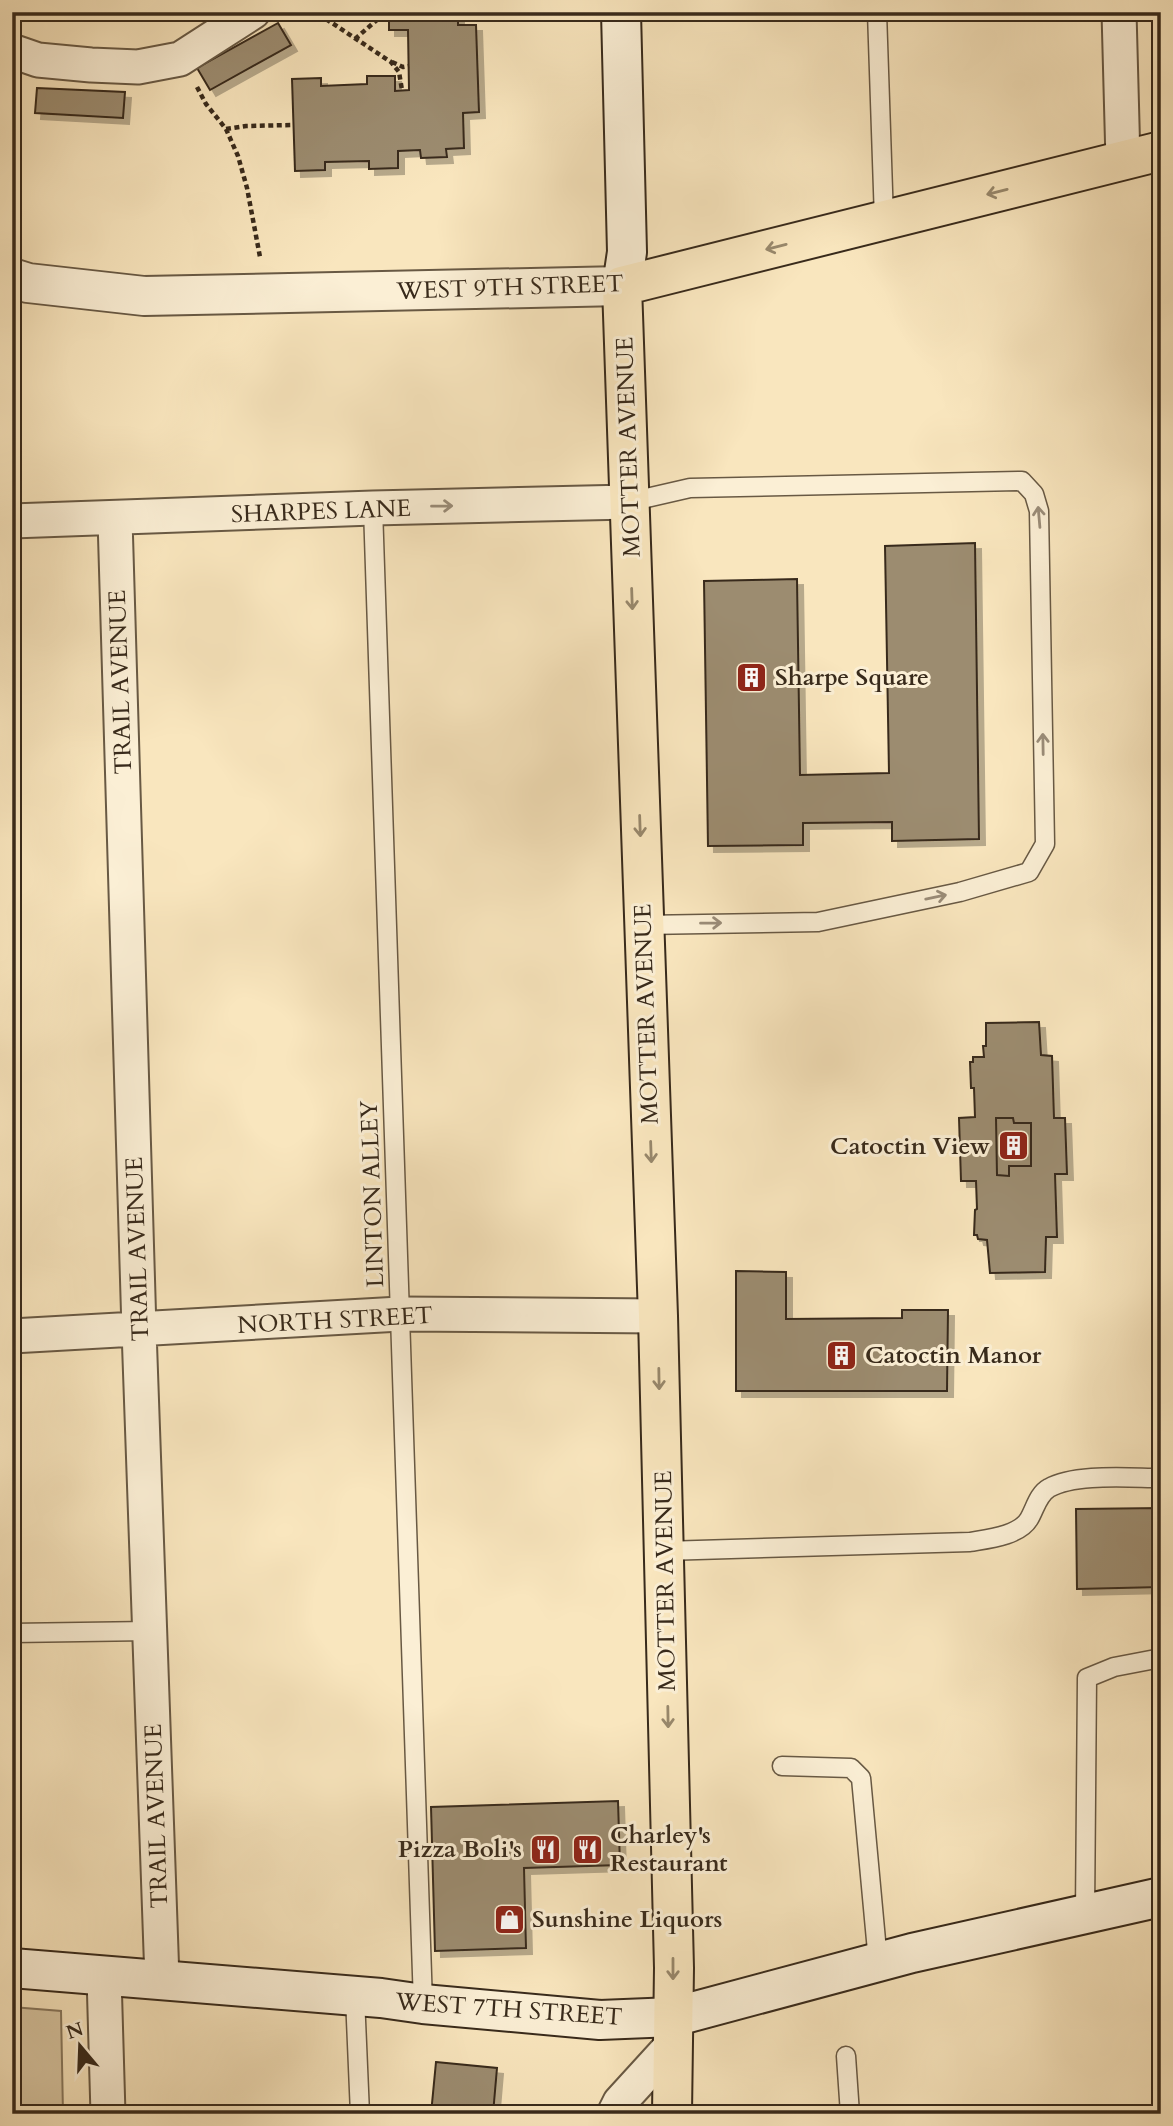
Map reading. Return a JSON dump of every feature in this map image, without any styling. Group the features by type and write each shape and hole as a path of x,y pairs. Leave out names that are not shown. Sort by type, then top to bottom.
{"main road":[{"name":"MOTTER AVENUE","path":"621,12 627,252 622,286 664,1550 674,1968 672,2114"},
{"name":"WEST 9TH STREET","path":"12,278 28,283 144,296 622,286 1161,151"},
{"name":"WEST 7TH STREET","path":"12,1968 162,1979 600,2020 672,2031 878,1962 1161,1897"}],"street":[{"path":"12,51 38,60 138,67 180,59 253,12"},
{"path":"1119,12 1123,161"},
{"name":"SHARPES LANE","path":"12,521 629,502"},
{"name":"TRAIL AVENUE","path":"115,519 139,1330 162,1979"},
{"name":"NORTH STREET","path":"12,1336 400,1314 658,1316"},
{"path":"104,1976 108,2114"},
{"path":"614,2114 672,2031"}],"lane":[{"path":"877,12 884,220"},
{"path":"629,502 690,488 1022,481 1034,494 1039,511 1045,844 1029,872 960,892 818,922 643,925"},
{"name":"LINTON ALLEY","path":"373,508 423,2004"},
{"path":"664,1550 970,1542 1006,1535 1028,1522 1046,1489 1067,1480 1161,1478"},
{"path":"12,1633 149,1631"},
{"path":"1085,1914 1087,1678 1114,1667 1161,1658"},
{"path":"782,1766 851,1768 861,1778 878,1962"},
{"path":"355,1997 360,2114"},
{"path":"846,2056 850,2114"}],"path":[{"path":"355,39 386,12"},
{"path":"326,19 391,62 403,67 409,66"},
{"path":"180,59 206,104 226,128 238,156 260,257"},
{"path":"391,62 399,72 402,90"},
{"path":"226,128 293,125"}],"shaded area":[{"path":"12,2007 61,2011 63,2114 12,2114"}],"building":[{"path":"389,12 458,12 458,25 476,25 479,112 463,113 464,148 446,149 447,157 421,158 420,150 398,151 398,168 369,169 369,161 325,162 325,170 295,171 292,79 321,78 321,86 367,84 367,76 395,76 395,91 409,90 408,30 389,30"},
{"path":"278,23 291,45 210,90 197,68"},
{"path":"37,88 125,92 123,118 35,113"},
{"name":"Sharpe Square","path":"975,543 979,839 892,841 892,822 803,823 803,845 708,846 704,581 797,579 800,775 889,773 885,546"},
{"name":"Catoctin View","path":"1039,1022 1041,1055 1052,1056 1054,1118 1065,1118 1067,1174 1055,1174 1057,1237 1046,1237 1045,1272 990,1273 987,1240 978,1239 977,1235 974,1235 976,1181 961,1181 959,1118 975,1117 970,1062 973,1062 973,1057 984,1057 986,1023"},
{"path":"996,1118 1013,1118 1014,1123 1031,1123 1031,1166 1009,1166 1009,1176 997,1175"},
{"name":"Catoctin Manor","path":"736,1271 786,1272 786,1319 902,1318 902,1310 948,1310 947,1391 736,1391"},
{"path":"1161,1508 1161,1587 1077,1589 1076,1509"},
{"path":"618,1801 620,1865 524,1868 526,1948 435,1951 431,1807"},
{"path":"436,2062 497,2068 493,2114 431,2114"}],"place":[{"name":"Sharpe Square","path":"752,677"},
{"name":"Catoctin View","path":"1013,1146"},
{"name":"Catoctin Manor","path":"842,1355"},
{"name":"Pizza Boli's","path":"545,1849"},
{"name":"Charley's Restaurant","path":"587,1849"},
{"name":"Sunshine Liquors","path":"509,1919"}]}
